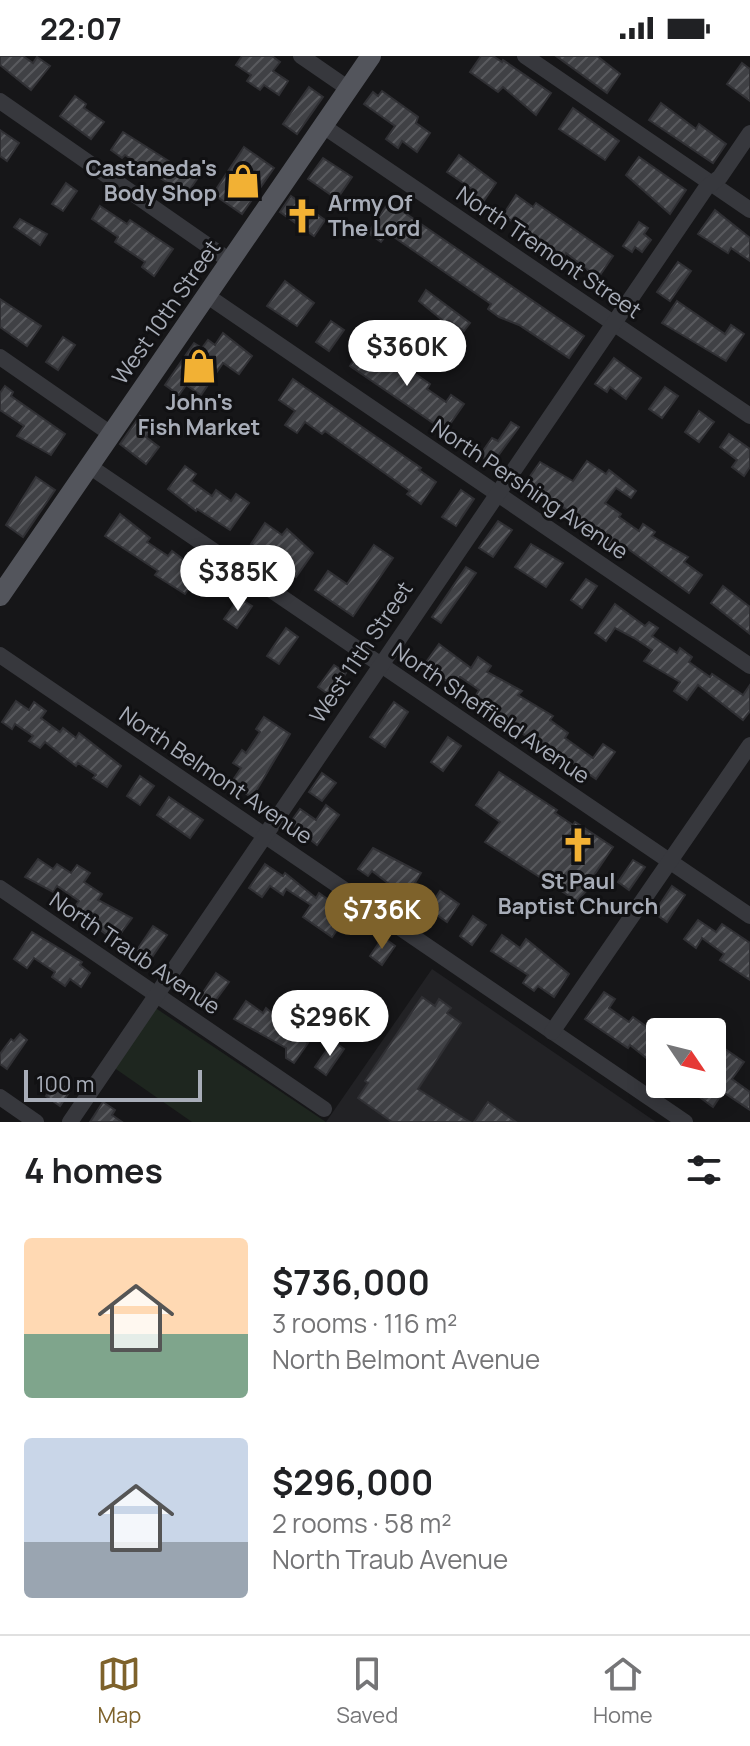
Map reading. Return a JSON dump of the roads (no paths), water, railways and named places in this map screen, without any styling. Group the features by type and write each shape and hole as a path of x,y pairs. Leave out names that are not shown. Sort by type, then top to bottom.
{"main road":[{"name":"West 10th Street","path":"0,596 371,56"}],"street":[{"path":"301,56 349,89"},
{"path":"525,56 750,210"},
{"path":"0,101 230,261"},
{"name":"North Tremont Street","path":"323,126 750,416"},
{"name":"West 11th Street","path":"70,1122 496,493 711,184 750,133"},
{"name":"North Pershing Avenue","path":"206,295 750,666"},
{"path":"0,357 111,434"},
{"name":"North Sheffield Avenue","path":"89,466 750,916"},
{"name":"North Belmont Avenue","path":"0,655 685,1122"},
{"path":"552,1032 750,745"},
{"name":"North Traub Avenue","path":"0,888 324,1109"},
{"path":"0,1097 36,1122"}],"place":[{"name":"Castaneda's Body Shop","path":"243,181"},
{"name":"Army Of The Lord","path":"302,216"},
{"name":"John's Fish Market","path":"199,366"},
{"name":"St Paul Baptist Church","path":"578,845"}]}
